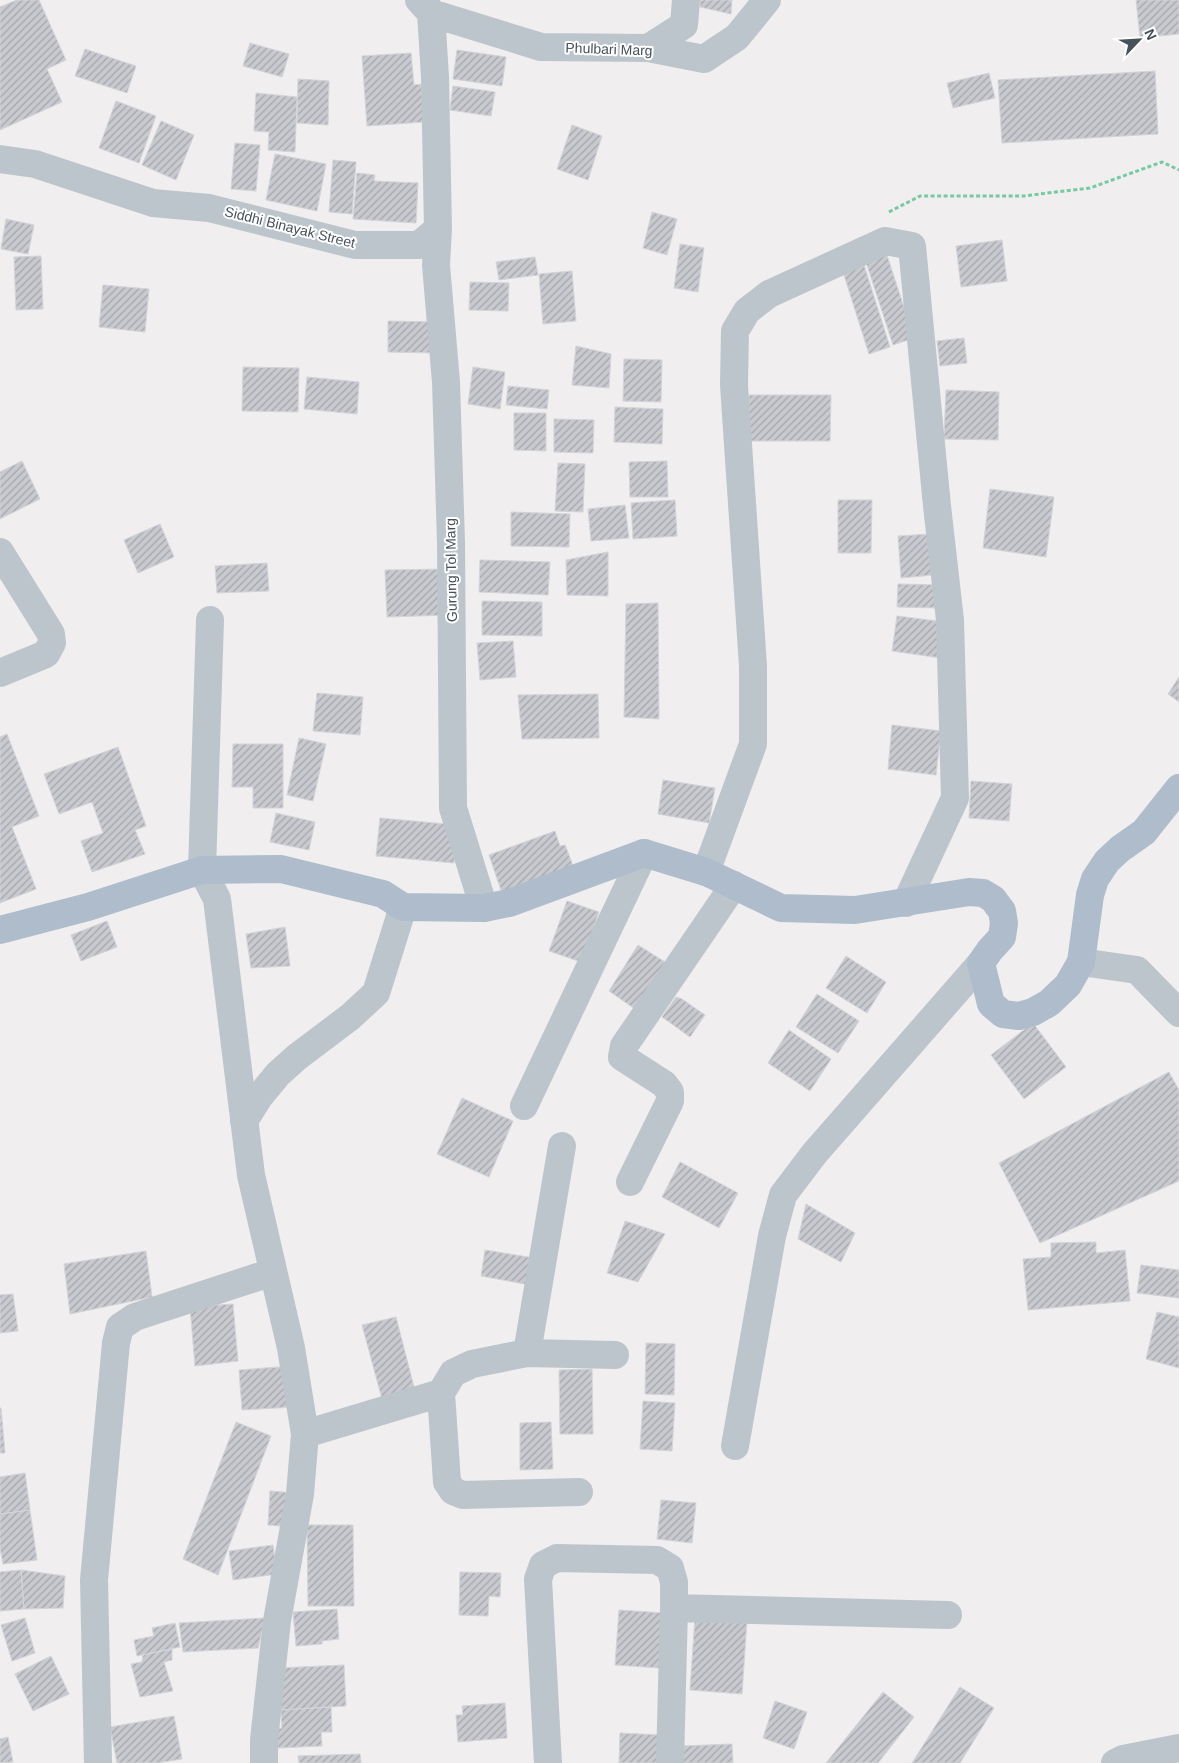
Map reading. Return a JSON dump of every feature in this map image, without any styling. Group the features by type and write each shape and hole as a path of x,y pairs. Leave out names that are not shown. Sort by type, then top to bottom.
{"main road":[{"path":"0,930 88,907 202,870 281,869 383,894 403,907 484,908 510,903 644,852 706,872 782,908 855,910 969,892 983,893 993,899 1002,911 1004,923 1002,937 981,963 991,1004 1003,1014 1019,1016 1033,1012 1049,1003 1068,985 1080,962 1090,895 1095,879 1107,862 1120,849 1144,832 1179,788"}],"street":[{"path":"648,48 684,25 686,0"},
{"name":"Phulbari Marg","path":"425,4 541,47 648,48 704,59 737,37 767,0"},
{"path":"425,4 435,77 438,229"},
{"name":"Siddhi Binayak Street","path":"0,159 35,164 153,203 210,208 355,245 419,245 438,229"},
{"name":"Gurung Tol Marg","path":"438,229 436,265 446,382 451,542 453,808 484,908"},
{"path":"706,872 753,744 753,666 734,385 735,331 747,311 769,294 885,241 912,246 950,620 955,798 906,903"},
{"path":"0,552 51,634 52,643 46,654 0,673"},
{"path":"210,620 202,870 217,899 252,1175 291,1348 305,1434 300,1494 277,1621 264,1740 264,1763"},
{"path":"524,1106 644,852"},
{"path":"630,1182 670,1102 670,1092 664,1084 622,1057 624,1046 734,885"},
{"path":"244,1120 259,1097 278,1074 297,1057 350,1017 376,993 403,907"},
{"path":"1080,962 1137,970 1179,1013"},
{"path":"735,1446 772,1236 783,1195 814,1154 981,963"},
{"path":"527,1353 562,1146"},
{"path":"98,1763 94,1580 116,1343 120,1327 135,1317 273,1272"},
{"path":"579,1492 463,1495 453,1491 447,1482 441,1393 453,1374 472,1364 527,1353 615,1355"},
{"path":"305,1434 441,1393"},
{"path":"548,1763 538,1579 543,1566 557,1558 657,1560 670,1568 674,1582 670,1763"},
{"path":"674,1608 948,1615"},
{"path":"1116,1763 1123,1759 1179,1748"}],"path":[{"path":"885,214 920,196 1023,196 1090,188 1162,162 1179,170"}],"building":[{"path":"17,0 39,0 66,60 47,69 62,102 0,130 0,7"},
{"path":"700,0 732,0 731,14 700,7"},
{"path":"1136,0 1179,0 1179,34 1140,38"},
{"path":"250,43 289,54 282,77 243,66"},
{"path":"85,49 136,66 127,93 75,76"},
{"path":"457,50 506,57 502,86 453,79"},
{"path":"411,53 414,85 421,84 424,122 367,126 362,56"},
{"path":"1155,71 1158,134 1002,143 998,80"},
{"path":"989,73 995,98 953,108 947,83"},
{"path":"298,79 329,81 328,125 297,123"},
{"path":"453,86 495,92 491,116 450,110"},
{"path":"256,93 297,97 295,152 268,150 269,132 254,131"},
{"path":"116,101 156,116 139,163 99,148"},
{"path":"161,121 194,135 176,180 142,165"},
{"path":"572,125 602,136 588,180 557,169"},
{"path":"235,143 260,145 256,191 231,189"},
{"path":"275,154 326,164 317,211 266,200"},
{"path":"333,160 356,162 352,214 329,212"},
{"path":"357,173 375,175 374,181 418,183 416,223 353,219"},
{"path":"652,212 677,219 667,255 643,248"},
{"path":"6,219 34,225 28,254 1,249"},
{"path":"1002,240 1007,281 961,287 956,246"},
{"path":"680,244 704,248 698,292 674,288"},
{"path":"885,249 914,338 893,345 864,256"},
{"path":"41,256 43,309 16,310 14,257"},
{"path":"535,257 538,275 499,280 496,262"},
{"path":"864,265 890,347 869,354 843,272"},
{"path":"572,271 576,321 543,324 539,274"},
{"path":"470,282 509,283 508,311 469,310"},
{"path":"103,285 149,289 145,332 99,327"},
{"path":"388,321 438,322 437,353 388,352"},
{"path":"964,338 967,363 940,366 937,341"},
{"path":"576,346 611,354 609,388 572,385"},
{"path":"624,359 662,360 661,402 623,401"},
{"path":"243,367 299,368 298,412 242,411"},
{"path":"473,367 505,372 500,409 468,404"},
{"path":"307,377 359,382 357,414 304,409"},
{"path":"508,386 549,390 547,409 506,405"},
{"path":"946,390 999,392 998,440 944,439"},
{"path":"749,395 831,395 830,441 749,441"},
{"path":"615,407 663,409 662,444 614,442"},
{"path":"514,413 546,413 546,451 514,450"},
{"path":"554,419 594,420 593,453 554,452"},
{"path":"22,461 40,499 0,519 0,472"},
{"path":"667,461 668,497 630,497 629,462"},
{"path":"558,463 585,464 583,512 555,511"},
{"path":"990,489 1054,497 1046,557 983,548"},
{"path":"675,500 677,536 633,539 631,503"},
{"path":"838,500 872,500 871,553 838,553"},
{"path":"625,505 629,538 591,541 588,509"},
{"path":"511,512 570,514 569,547 511,546"},
{"path":"160,524 174,557 138,573 124,540"},
{"path":"930,534 933,575 901,578 898,536"},
{"path":"608,552 608,596 567,595 566,560"},
{"path":"480,560 550,562 548,595 479,592"},
{"path":"267,563 269,591 217,593 215,566"},
{"path":"447,569 448,615 387,617 385,570"},
{"path":"898,584 941,585 940,608 897,607"},
{"path":"482,601 542,602 542,636 482,635"},
{"path":"658,603 659,719 624,717 626,604"},
{"path":"897,616 945,622 941,658 892,651"},
{"path":"513,641 516,677 480,680 477,643"},
{"path":"1179,677 1179,702 1168,694"},
{"path":"317,693 363,697 360,735 313,731"},
{"path":"598,694 599,738 522,739 518,695"},
{"path":"892,725 941,731 936,775 888,769"},
{"path":"7,734 39,816 12,827 36,889 0,903 0,737"},
{"path":"299,738 326,744 313,801 287,795"},
{"path":"233,744 283,744 283,808 253,808 253,787 232,787"},
{"path":"118,747 146,826 135,830 145,854 92,872 81,841 103,833 92,802 59,814 44,774"},
{"path":"663,780 715,788 709,823 658,814"},
{"path":"971,781 1012,784 1009,821 969,818"},
{"path":"276,813 315,822 309,850 270,842"},
{"path":"380,818 457,825 454,863 376,856"},
{"path":"555,831 560,846 565,845 574,868 502,893 489,855"},
{"path":"567,901 599,912 581,962 549,951"},
{"path":"107,921 117,947 81,961 71,935"},
{"path":"285,927 290,966 251,968 246,934"},
{"path":"638,945 665,962 635,1009 609,991"},
{"path":"846,956 886,982 867,1013 826,988"},
{"path":"817,994 859,1021 838,1053 796,1027"},
{"path":"676,997 705,1015 690,1037 662,1017"},
{"path":"1033,1023 1066,1067 1024,1099 991,1055"},
{"path":"789,1030 831,1059 810,1091 768,1063"},
{"path":"1169,1072 1179,1090 1179,1181 1040,1243 999,1163"},
{"path":"462,1098 513,1121 489,1177 437,1154"},
{"path":"680,1162 738,1193 719,1228 662,1197"},
{"path":"806,1204 855,1233 841,1262 798,1239"},
{"path":"625,1221 665,1234 638,1282 607,1273"},
{"path":"1096,1242 1096,1253 1125,1250 1130,1301 1028,1310 1023,1259 1051,1257 1051,1243"},
{"path":"485,1250 534,1258 530,1285 481,1276"},
{"path":"146,1251 152,1297 70,1314 64,1264"},
{"path":"1141,1265 1179,1270 1179,1298 1137,1293"},
{"path":"13,1294 18,1331 0,1333 0,1295"},
{"path":"233,1304 238,1361 195,1366 190,1307"},
{"path":"1157,1312 1179,1317 1179,1368 1146,1359"},
{"path":"396,1317 414,1387 382,1399 362,1325"},
{"path":"646,1343 675,1344 674,1395 645,1394"},
{"path":"292,1366 295,1407 242,1410 239,1370"},
{"path":"592,1369 593,1434 560,1434 559,1370"},
{"path":"643,1401 675,1403 672,1451 640,1449"},
{"path":"1,1408 5,1453 0,1453"},
{"path":"236,1422 271,1436 218,1575 183,1559"},
{"path":"551,1422 553,1469 520,1470 520,1423"},
{"path":"25,1473 30,1510 0,1514 0,1477"},
{"path":"270,1491 295,1493 293,1527 268,1525"},
{"path":"661,1500 696,1503 692,1543 657,1539"},
{"path":"30,1510 37,1560 3,1564 0,1548 0,1514"},
{"path":"307,1525 353,1525 354,1606 308,1606"},
{"path":"273,1545 277,1574 233,1580 229,1551"},
{"path":"21,1570 65,1576 63,1608 24,1609"},
{"path":"21,1570 24,1609 0,1611 0,1572"},
{"path":"460,1572 501,1573 500,1597 489,1596 488,1616 459,1615"},
{"path":"337,1609 339,1639 322,1641 322,1644 296,1646 293,1612"},
{"path":"619,1610 664,1613 660,1668 615,1665"},
{"path":"695,1617 747,1620 742,1694 690,1690"},
{"path":"25,1618 35,1653 12,1661 1,1625"},
{"path":"265,1618 258,1648 183,1652 179,1623"},
{"path":"175,1623 180,1647 137,1656 134,1640 154,1636 152,1628"},
{"path":"172,1649 172,1660 164,1662 173,1691 140,1697 131,1664 142,1662 143,1655"},
{"path":"51,1656 69,1694 33,1711 15,1674"},
{"path":"344,1665 346,1706 281,1710 278,1668"},
{"path":"960,1687 994,1708 960,1763 912,1763"},
{"path":"883,1692 914,1717 878,1763 826,1763"},
{"path":"775,1701 807,1712 794,1749 763,1738"},
{"path":"505,1703 507,1738 458,1742 456,1715 463,1715 462,1706"},
{"path":"331,1707 332,1732 321,1732 322,1746 278,1748 277,1729 282,1728 281,1710"},
{"path":"174,1716 182,1759 157,1763 117,1763 110,1727"},
{"path":"620,1733 661,1735 660,1763 619,1763"},
{"path":"8,1737 13,1762 0,1763 0,1739"},
{"path":"732,1744 733,1763 682,1763 681,1746"},
{"path":"360,1754 361,1763 299,1763 298,1756"}]}
